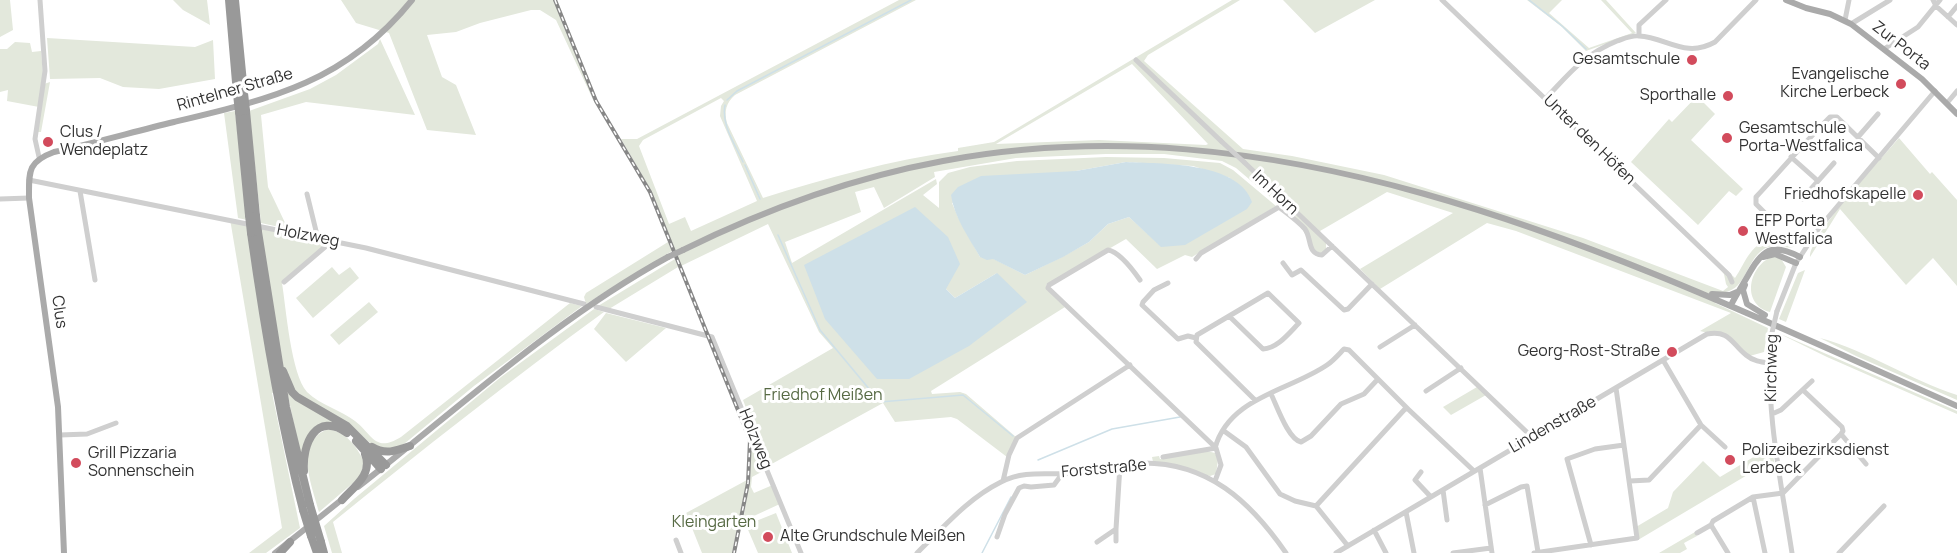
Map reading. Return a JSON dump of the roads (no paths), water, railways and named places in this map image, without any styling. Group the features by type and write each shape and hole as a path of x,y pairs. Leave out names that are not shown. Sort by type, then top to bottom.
{"highway":[{"path":"229,0 271,364 290,458 306,507 316,549"},
{"path":"235,0 240,94"},
{"path":"255,232 290,427 306,487"},
{"path":"277,356 297,398 333,418 383,467"},
{"path":"324,553 316,549 311,536 306,507 304,452 311,435 327,426 334,426 361,443 385,452 410,446"},
{"path":"342,500 366,473 367,461 361,443"},
{"path":"277,553 290,542"}],"main road":[{"name":"Rintelner Straße","path":"39,157 275,96 313,81 365,48 390,26 412,0"},
{"name":"Zur Porta","path":"1786,0 1848,22 1935,91 1957,114"},
{"path":"290,542 543,339 617,287 668,257 764,212 866,178 944,161 1019,151 1150,147 1198,151 1280,162 1392,185 1527,226 1708,295 1957,406"},
{"name":"Clus","path":"39,157 34,162 29,180 29,198 55,384 60,435 64,553"},
{"path":"1734,306 1759,259 1768,251 1784,249 1800,256"},
{"path":"1759,259 1775,254 1796,263"},
{"path":"1708,295 1730,295 1740,291"},
{"path":"1740,291 1747,304 1776,325"}],"street":[{"name":"Clus","path":"39,157 35,139 45,80 40,0"},
{"name":"Unter den Höfen","path":"1442,0 1729,275 1732,282"},
{"path":"1639,36 1640,25 1666,0"},
{"path":"1546,99 1592,52 1624,39 1639,36 1682,48 1709,45 1756,0"},
{"path":"1848,22 1849,0"},
{"path":"1848,22 1890,0"},
{"path":"1884,49 1918,27 1934,3 1940,0"},
{"path":"1934,3 1957,25"},
{"path":"1948,17 1957,6"},
{"name":"Im Horn","path":"1136,60 1532,437"},
{"name":"Kirchweg","path":"1792,553 1772,414 1769,363 1771,337 1777,311 1796,263 1819,228 1935,91"},
{"path":"1947,103 1957,91"},
{"path":"1858,137 1878,114"},
{"path":"1773,222 1756,204 1756,197 1830,117 1834,116 1879,158"},
{"path":"1791,157 1818,181"},
{"path":"1802,199 1834,163"},
{"name":"Holzweg","path":"29,180 418,260 584,304"},
{"path":"80,191 95,280"},
{"path":"307,194 318,239"},
{"path":"0,198 29,198"},
{"path":"1196,259 1201,253 1279,207 1305,230 1315,254 1322,255 1332,246"},
{"path":"284,282 332,241"},
{"path":"1140,280 1113,251 1108,250 1048,285 1048,288 1215,448 1221,465 1215,481"},
{"path":"1283,263 1292,275 1302,270 1344,310 1348,309 1372,284"},
{"path":"1168,283 1154,290 1142,305 1178,339 1188,336 1196,338"},
{"path":"1196,338 1197,335 1229,316 1268,293 1299,323 1284,339 1263,349 1229,316"},
{"name":"Holzweg","path":"596,307 712,337 801,553"},
{"path":"1380,347 1415,325"},
{"name":"Lindenstraße","path":"1336,553 1707,334 1718,332 1729,337 1747,356 1758,362 1769,363"},
{"path":"1196,338 1196,342 1255,400"},
{"path":"1215,448 1239,411 1255,400 1328,365 1344,349 1349,350 1408,409 1477,470 1492,550 1453,553"},
{"path":"1663,360 1701,425 1725,447"},
{"path":"1003,481 1009,455 1017,438 1130,365"},
{"path":"1426,391 1461,368"},
{"path":"1270,394 1290,434 1295,441 1301,442 1311,436 1341,404 1364,394 1378,379"},
{"path":"1772,414 1781,410 1812,381"},
{"path":"1485,506 1527,486 1536,553 1637,538 1616,388"},
{"path":"1697,533 1711,525 1713,520 1753,497 1782,493 1841,434 1842,427 1805,392"},
{"path":"1316,506 1389,425 1408,409"},
{"path":"60,435 87,434 116,423"},
{"path":"1630,481 1649,480 1701,425"},
{"path":"1224,431 1243,444 1280,494 1295,501 1316,506 1348,546"},
{"path":"1841,434 1866,464"},
{"path":"1591,545 1567,459 1596,449 1624,445"},
{"name":"Forststraße","path":"1162,456 1215,448"},
{"name":"Forststraße","path":"917,553 963,506 977,495 1003,481 1030,473 1077,473 1120,465 1150,463 1174,467 1215,481 1238,496 1255,511 1286,553"},
{"path":"1116,541 1120,465"},
{"path":"1421,472 1414,480 1431,497"},
{"path":"997,537 1005,514 1019,488 1054,485 1062,474"},
{"path":"1443,490 1447,520"},
{"path":"1753,497 1765,553"},
{"path":"1839,553 1884,506"},
{"path":"1406,512 1414,553"},
{"path":"1711,525 1728,553"},
{"path":"1097,542 1116,528"},
{"path":"1374,530 1386,553"},
{"path":"676,540 681,553"}],"waterway":[{"path":"727,100 737,91 911,0"},
{"path":"1529,0 1586,49"},
{"path":"725,105 727,127 743,162"},
{"path":"745,165 760,199"},
{"path":"778,235 820,330 880,402 963,395 1013,436"},
{"path":"1038,460 1112,429 1180,417"},
{"path":"982,553 1011,497"}],"railway":[{"path":"555,0 596,101 650,192 750,440 748,483 734,553"}],"place":[{"name":"Gesamtschule","path":"1692,60"},
{"name":"Evangelische Kirche Lerbeck","path":"1901,84"},
{"name":"Sporthalle","path":"1728,96"},
{"name":"Gesamtschule Porta-Westfalica","path":"1727,138"},
{"name":"Clus / Wendeplatz","path":"48,142"},
{"name":"Friedhofskapelle","path":"1918,195"},
{"name":"EFP Porta Westfalica","path":"1743,231"},
{"name":"Georg-Rost-Straße","path":"1672,352"},
{"name":"Polizeibezirksdienst Lerbeck","path":"1730,460"},
{"name":"Grill Pizzaria Sonnenschein","path":"76,463"},
{"name":"Alte Grundschule Meißen","path":"768,537"}],"park label":[{"name":"Friedhof Meißen","path":"823,396"},
{"name":"Kleingarten","path":"714,523"}]}
